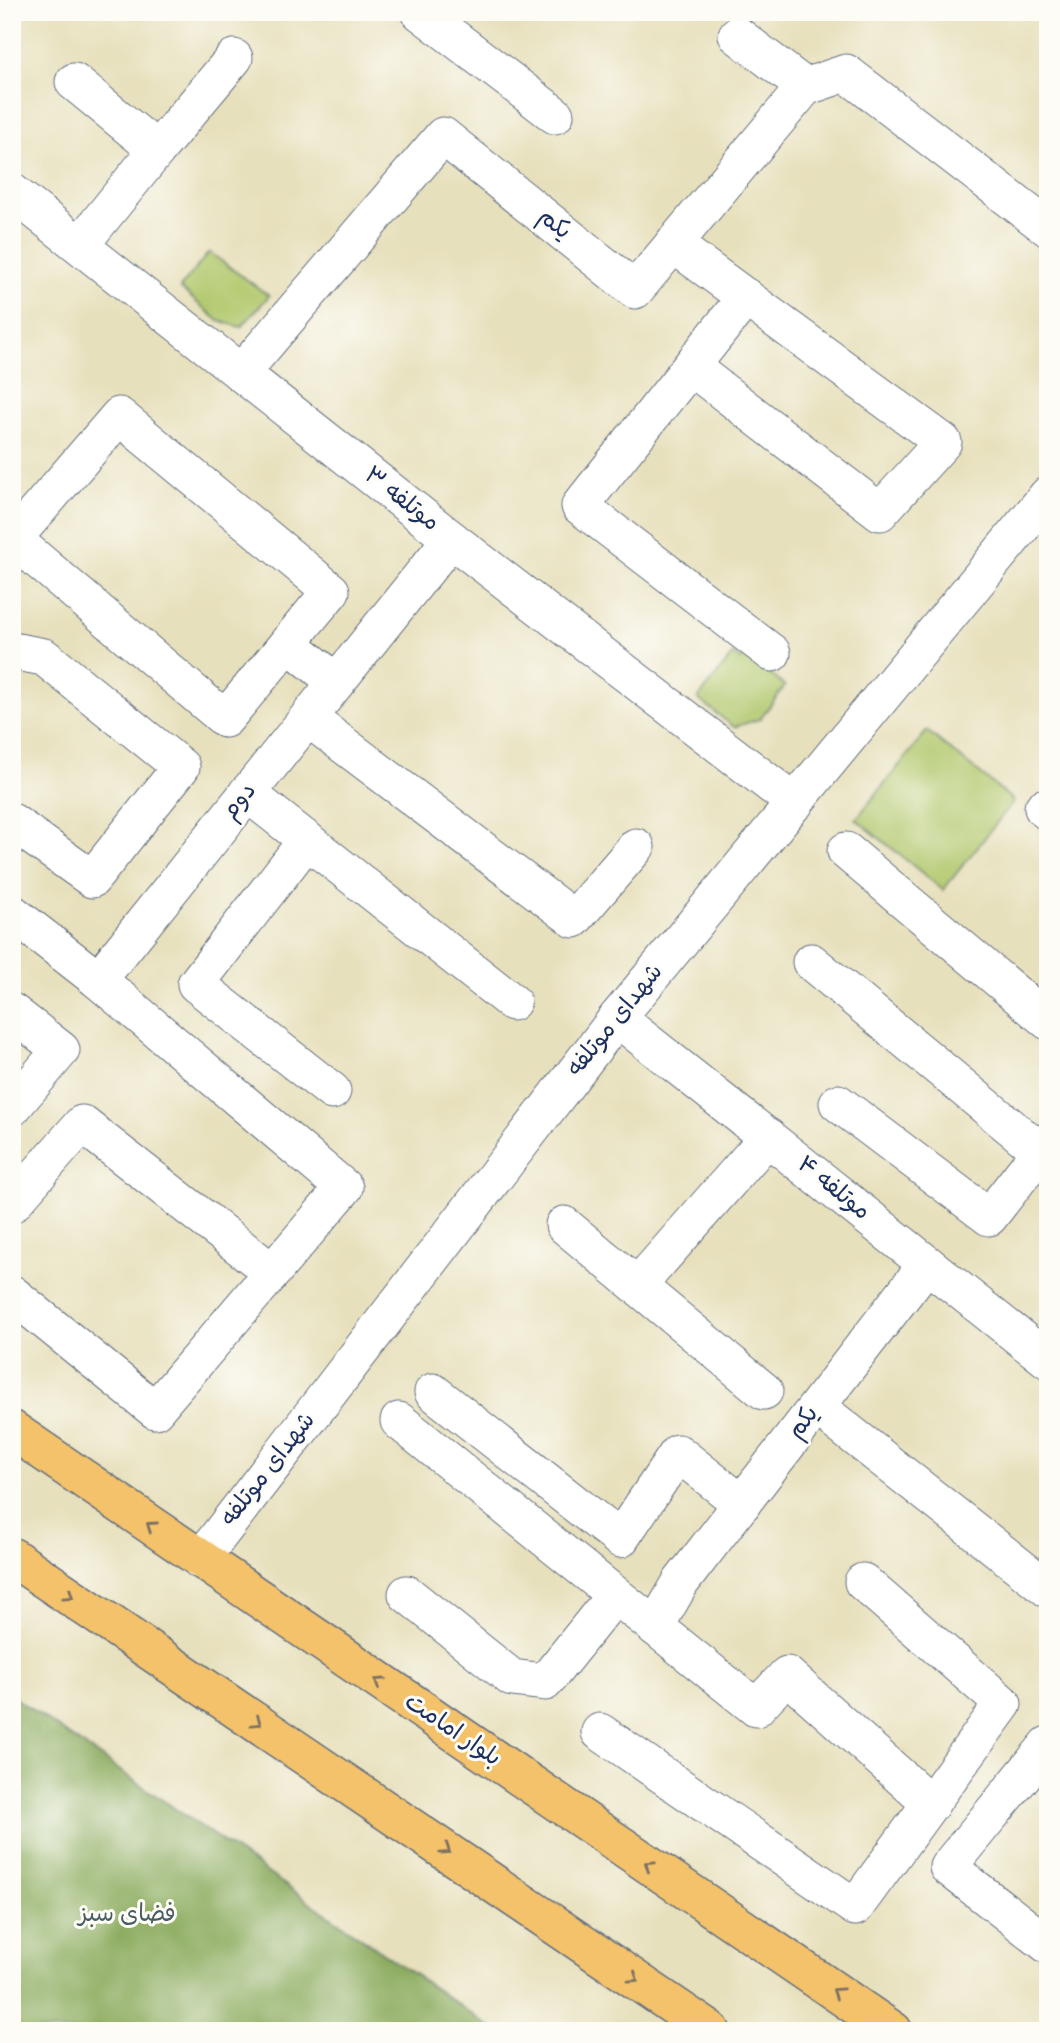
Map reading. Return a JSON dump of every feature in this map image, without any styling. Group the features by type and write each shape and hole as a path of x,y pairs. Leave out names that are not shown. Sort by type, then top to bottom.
{"main road":[{"name":"بلوار امامت","path":"12,1430 893,2031"},
{"path":"12,1557 711,2031"}],"street":[{"path":"420,12 555,115"},
{"path":"737,35 805,88 846,73 1048,228"},
{"path":"79,245 234,58"},
{"path":"74,82 157,150"},
{"name":"یکم","path":"241,373 443,136 635,290 805,88"},
{"name":"موتلفه ۳","path":"12,192 451,539 794,803"},
{"path":"673,244 943,442 880,512 691,367"},
{"path":"746,297 580,506 772,653"},
{"path":"119,416 331,592 288,643 225,719 13,539 119,416"},
{"name":"شهدای موتلفه","path":"200,1560 617,1018 1048,495"},
{"name":"دوم","path":"98,980 451,539"},
{"path":"288,643 336,682"},
{"path":"12,651 44,657 181,767 92,879 12,822"},
{"path":"307,718 574,919 636,847"},
{"path":"247,793 512,1002"},
{"path":"307,840 195,984 332,1091"},
{"path":"846,851 1048,1021"},
{"path":"12,913 98,980 344,1188 155,1410 12,1294"},
{"path":"811,962 1044,1146 989,1217 838,1103"},
{"path":"12,1012 61,1050 12,1108"},
{"name":"موتلفه ۴","path":"617,1018 1048,1360"},
{"path":"12,1205 82,1124 272,1272"},
{"path":"638,1285 768,1137"},
{"path":"564,1225 764,1391"},
{"name":"یکم","path":"654,1627 681,1582 927,1264"},
{"path":"433,1392 620,1539 678,1453 742,1504"},
{"path":"817,1407 1048,1589"},
{"path":"399,1421 756,1708 787,1675 931,1804"},
{"path":"600,1732 855,1906 1003,1704 863,1582"},
{"path":"407,1594 512,1678 545,1682 615,1595"},
{"path":"1048,1745 948,1867 1048,1945"}],"green space":[{"path":"209,252 269,296 241,327 219,321 180,288"},
{"path":"733,654 740,660 744,654 785,686 760,719 734,727 698,699"},
{"path":"927,731 1014,801 943,890 856,819"},
{"name":"فضای سبز","path":"12,1696 496,2031 12,2031"}]}
